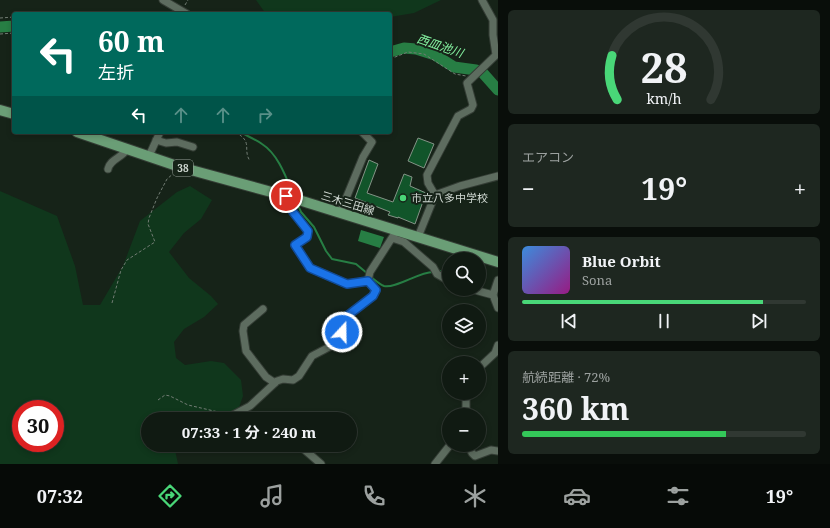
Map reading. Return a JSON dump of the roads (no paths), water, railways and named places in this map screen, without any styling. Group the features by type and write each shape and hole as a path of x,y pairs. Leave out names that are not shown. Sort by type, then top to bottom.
{"main road":[{"path":"0,110 12,113"},
{"name":"三木三田線","path":"83,134 180,167 340,213 395,234 418,237 498,262"}],"street":[{"path":"163,0 184,12"},
{"path":"435,195 428,183 427,175 458,116 471,109 473,105 467,83 497,54 493,35 493,20 482,0"},
{"path":"149,156 159,134"},
{"path":"340,213 363,157 372,142 364,134"},
{"path":"156,140 166,143 177,142 193,147"},
{"path":"108,170 109,165 124,154 127,149"},
{"path":"418,237 435,195 460,186 498,176"},
{"path":"291,198 293,212 308,231 307,237 295,245 310,268 347,284 368,281"},
{"path":"368,281 370,272 395,234 433,267 437,274 442,277"},
{"path":"498,280 493,295 498,308"},
{"path":"239,412 250,406 275,383 283,379 294,380 299,376 312,356 341,339 347,316 373,296 376,290 368,281"},
{"path":"486,293 493,295"},
{"path":"263,309 244,326 243,331 246,351 266,376 275,383"},
{"path":"486,361 495,353 498,345"},
{"path":"486,452 491,450 498,451"},
{"path":"307,452 321,464"},
{"path":"435,464 444,452"},
{"path":"472,452 475,456 486,452"}],"waterway":[{"path":"0,27 12,26"},
{"name":"西皿池川","path":"392,51 404,48 416,49 435,55 454,67 482,72 498,90"},
{"path":"244,134 268,148 273,154 281,166 293,194"},
{"path":"297,203 301,212 314,227 326,251 332,259 356,264 368,274"},
{"path":"438,271 442,272"},
{"path":"371,277 382,285 389,286 433,272"},
{"path":"486,290 497,293 498,297"}],"place":[{"name":"市立八多中学校","path":"403,198"}]}
